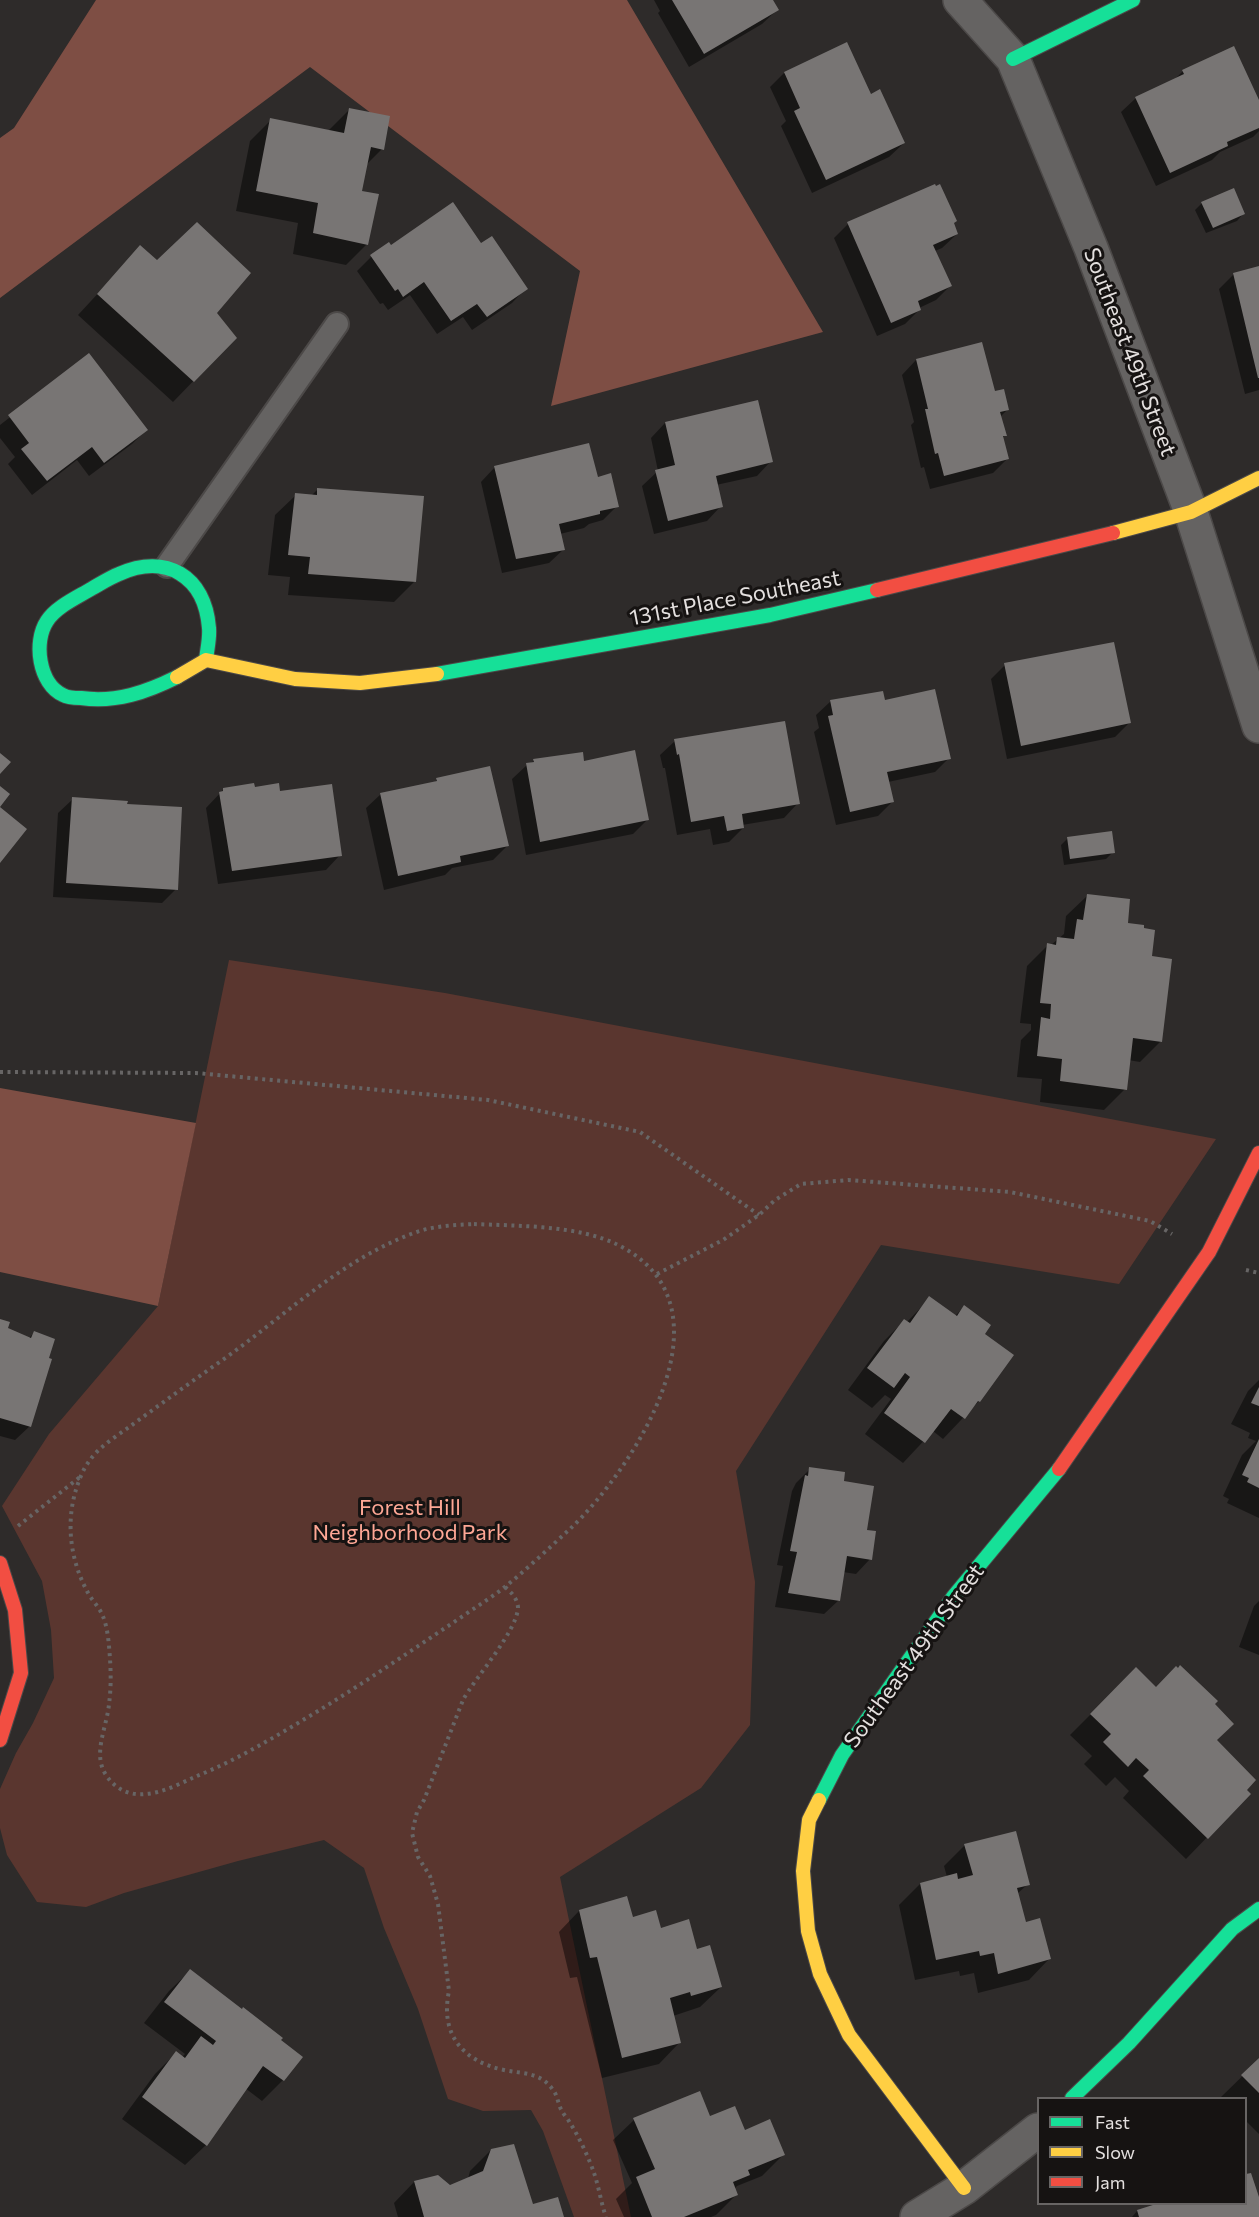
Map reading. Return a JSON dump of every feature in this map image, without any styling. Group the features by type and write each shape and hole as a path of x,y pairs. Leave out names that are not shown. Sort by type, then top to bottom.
{"street":[{"name":"Southeast 49th Street","path":"960,0 1013,59 1091,248 1191,512 1259,726"},
{"path":"1013,59 1134,0"},
{"name":"131st Place Southeast","path":"206,660 295,679 360,683 460,671 770,615 1087,540 1191,512 1259,478"},
{"path":"145,566 167,566 187,576 201,598 209,628 206,660 184,674 130,696 90,700 61,695 46,680 40,649 45,622 73,600 120,573 145,566"},
{"name":"Southeast 49th Street","path":"964,2188 849,2036 820,1974 808,1931 802,1871 809,1820 842,1755 953,1597 1064,1462 1209,1252 1259,1153"},
{"path":"0,1563 15,1610 21,1673 0,1740"},
{"path":"1073,2097 1129,2043 1232,1929 1259,1910"},
{"path":"917,2217 964,2188 1037,2131"}],"lane":[{"path":"167,566 337,324"}],"path":[{"path":"0,1072 196,1073 488,1100 640,1132 759,1215"},
{"path":"657,1274 723,1240 759,1215 775,1200 801,1184 848,1180 1010,1192 1150,1221 1209,1252"},
{"path":"474,1224 520,1226 587,1234 617,1244 632,1252 657,1274 668,1291 674,1314 672,1357 658,1401 639,1441 599,1497 571,1528 505,1587 363,1684 220,1767 154,1793 134,1794 115,1785 107,1777 101,1764 100,1750 110,1701 108,1636 102,1612 91,1599 83,1584 72,1551 71,1515 81,1476 91,1458 121,1433 251,1339 316,1287 363,1257 413,1233 433,1227 474,1224"},
{"path":"9,1534 81,1476"},
{"path":"505,1587 516,1599 518,1605 516,1617 498,1649 463,1700 424,1800 417,1812 412,1833 414,1846 430,1876 438,1904 449,1990 446,2004 447,2019 453,2036 463,2052 475,2060 505,2070 536,2075 553,2090 594,2174 606,2217"}],"green space":[{"name":"Forest Hill Neighborhood Park","path":"229,960 445,993 1216,1139 1119,1284 881,1245 736,1471 755,1582 750,1725 701,1788 560,1877 631,2217 574,2217 543,2131 531,2110 483,2111 448,2099 418,2009 384,1928 364,1868 324,1840 124,1893 86,1907 37,1902 7,1855 0,1828 0,1789 54,1678 51,1630 42,1581 2,1506 49,1434 158,1306"}],"shaded area":[{"path":"96,0 627,0 823,332 551,406 580,271 310,67 0,298 0,138 14,128"},
{"path":"0,1088 196,1123 158,1306 0,1272"}],"building":[{"path":"672,0 773,0 779,10 704,54"},
{"path":"847,42 871,94 880,89 905,143 826,180 794,111 800,108 784,72"},
{"path":"1234,46 1259,100 1259,128 1227,142 1228,146 1170,173 1135,97 1184,74 1182,70"},
{"path":"349,108 390,116 384,150 371,147 362,191 379,194 368,245 313,233 318,203 256,191 270,118 344,133"},
{"path":"935,184 936,186 940,184 957,221 954,223 958,234 933,245 952,286 918,301 921,310 891,323 847,222"},
{"path":"1234,188 1245,214 1213,228 1201,202"},
{"path":"453,202 481,243 492,236 528,289 487,317 477,304 451,321 424,282 403,297 398,289 395,291 370,255 389,242 391,245"},
{"path":"197,222 251,273 217,313 237,338 194,382 97,294 140,245 157,260"},
{"path":"1259,266 1259,378 1258,378 1233,273"},
{"path":"982,342 995,391 1004,389 1009,410 1000,412 1007,436 1003,436 1009,459 944,476 938,453 935,454 925,409 928,409 916,359"},
{"path":"89,353 148,430 104,463 92,447 47,481 21,449 29,443 8,415"},
{"path":"758,400 773,462 716,476 723,507 668,521 655,470 675,465 665,422"},
{"path":"589,443 598,477 611,473 619,507 559,524 565,550 516,559 494,466"},
{"path":"317,488 424,496 416,582 308,574 310,557 288,555 295,493 317,495"},
{"path":"1114,642 1131,723 1021,746 1004,663"},
{"path":"935,689 951,759 887,772 894,802 850,812 828,716 833,715 830,700 883,691 885,700"},
{"path":"785,721 800,804 742,814 744,828 727,831 724,816 691,822 679,754 677,755 674,739"},
{"path":"635,750 649,820 540,842 526,763 534,762 533,759 583,752 584,761"},
{"path":"0,753 11,762 0,774"},
{"path":"490,766 509,846 460,856 461,862 398,876 380,793 437,781 436,778"},
{"path":"254,783 255,787 279,783 280,791 332,784 342,856 232,871 219,792 223,791 223,788"},
{"path":"0,786 10,794 0,807"},
{"path":"72,797 128,801 127,804 182,807 178,890 66,883"},
{"path":"0,807 27,829 0,863"},
{"path":"1112,831 1115,853 1070,859 1067,837"},
{"path":"1087,894 1130,899 1128,923 1144,925 1144,928 1155,930 1152,956 1172,959 1162,1042 1133,1038 1127,1090 1060,1081 1062,1059 1037,1056 1041,1017 1050,1019 1051,1004 1040,1003 1047,943 1056,945 1057,937 1074,939 1077,919 1083,920"},
{"path":"929,1296 957,1316 964,1305 991,1325 985,1334 1014,1355 965,1419 951,1409 925,1443 884,1413 910,1377 905,1373 894,1388 867,1368 904,1319 910,1323"},
{"path":"0,1319 10,1322 8,1328 31,1338 34,1331 55,1339 49,1358 52,1359 31,1427 0,1418"},
{"path":"1259,1387 1259,1406 1251,1403"},
{"path":"1259,1439 1259,1488 1247,1482 1249,1478 1242,1475"},
{"path":"809,1467 845,1472 844,1481 874,1486 867,1530 876,1531 872,1560 847,1556 840,1601 788,1593 797,1552 790,1551 805,1475 808,1476"},
{"path":"1180,1665 1218,1701 1215,1704 1234,1724 1217,1740 1256,1780 1247,1790 1251,1794 1208,1839 1143,1776 1149,1770 1136,1758 1128,1767 1103,1742 1111,1734 1090,1714 1136,1667 1156,1687 1176,1666 1178,1668"},
{"path":"1016,1831 1030,1885 1017,1888 1026,1922 1040,1918 1051,1959 998,1974 994,1953 980,1956 979,1951 936,1960 920,1883 957,1873 958,1879 973,1875 964,1844"},
{"path":"627,1896 633,1917 656,1910 661,1928 689,1919 697,1949 710,1945 722,1987 691,1996 690,1992 670,1998 681,2043 622,2058 597,1957 590,1958 579,1910"},
{"path":"190,1969 283,2038 281,2040 303,2057 284,2081 263,2066 207,2146 142,2097 176,2051 185,2058 201,2036 213,2045 216,2041 164,2002"},
{"path":"1259,2058 1259,2093 1241,2075"},
{"path":"700,2091 710,2116 735,2106 745,2130 770,2119 785,2155 748,2170 750,2175 733,2182 738,2195 684,2217 652,2217 636,2177 655,2169 633,2118"},
{"path":"514,2144 533,2204 558,2197 564,2217 424,2217 414,2181 438,2175 450,2185 483,2171 491,2149"},
{"path":"1251,2173 1259,2197 1259,2217 1139,2217 1137,2210 1153,2205 1247,2205 1247,2174"}],"traffic: fast":[{"path":"1013,59 1133,0"},
{"path":"177,677 143,692 119,698 67,697 55,690 48,682 44,672 40,651 43,630 47,621 61,607 112,577 136,568 152,566 167,568 180,574 200,595 206,610 209,628 206,660"},
{"path":"437,674 770,615 877,590"},
{"path":"819,1800 842,1755 953,1597 1059,1469"},
{"path":"1073,2097 1129,2043 1232,1929 1259,1909"}],"traffic: slow":[{"path":"1113,533 1191,512 1259,478"},
{"path":"177,677 206,660 295,679 360,683 437,674"},
{"path":"819,1800 809,1820 803,1871 808,1931 820,1974 849,2035 964,2188"}],"traffic: jam":[{"path":"877,590 1113,533"},
{"path":"1059,1469 1209,1252 1259,1153"},
{"path":"0,1563 15,1610 21,1673 0,1740"}]}
